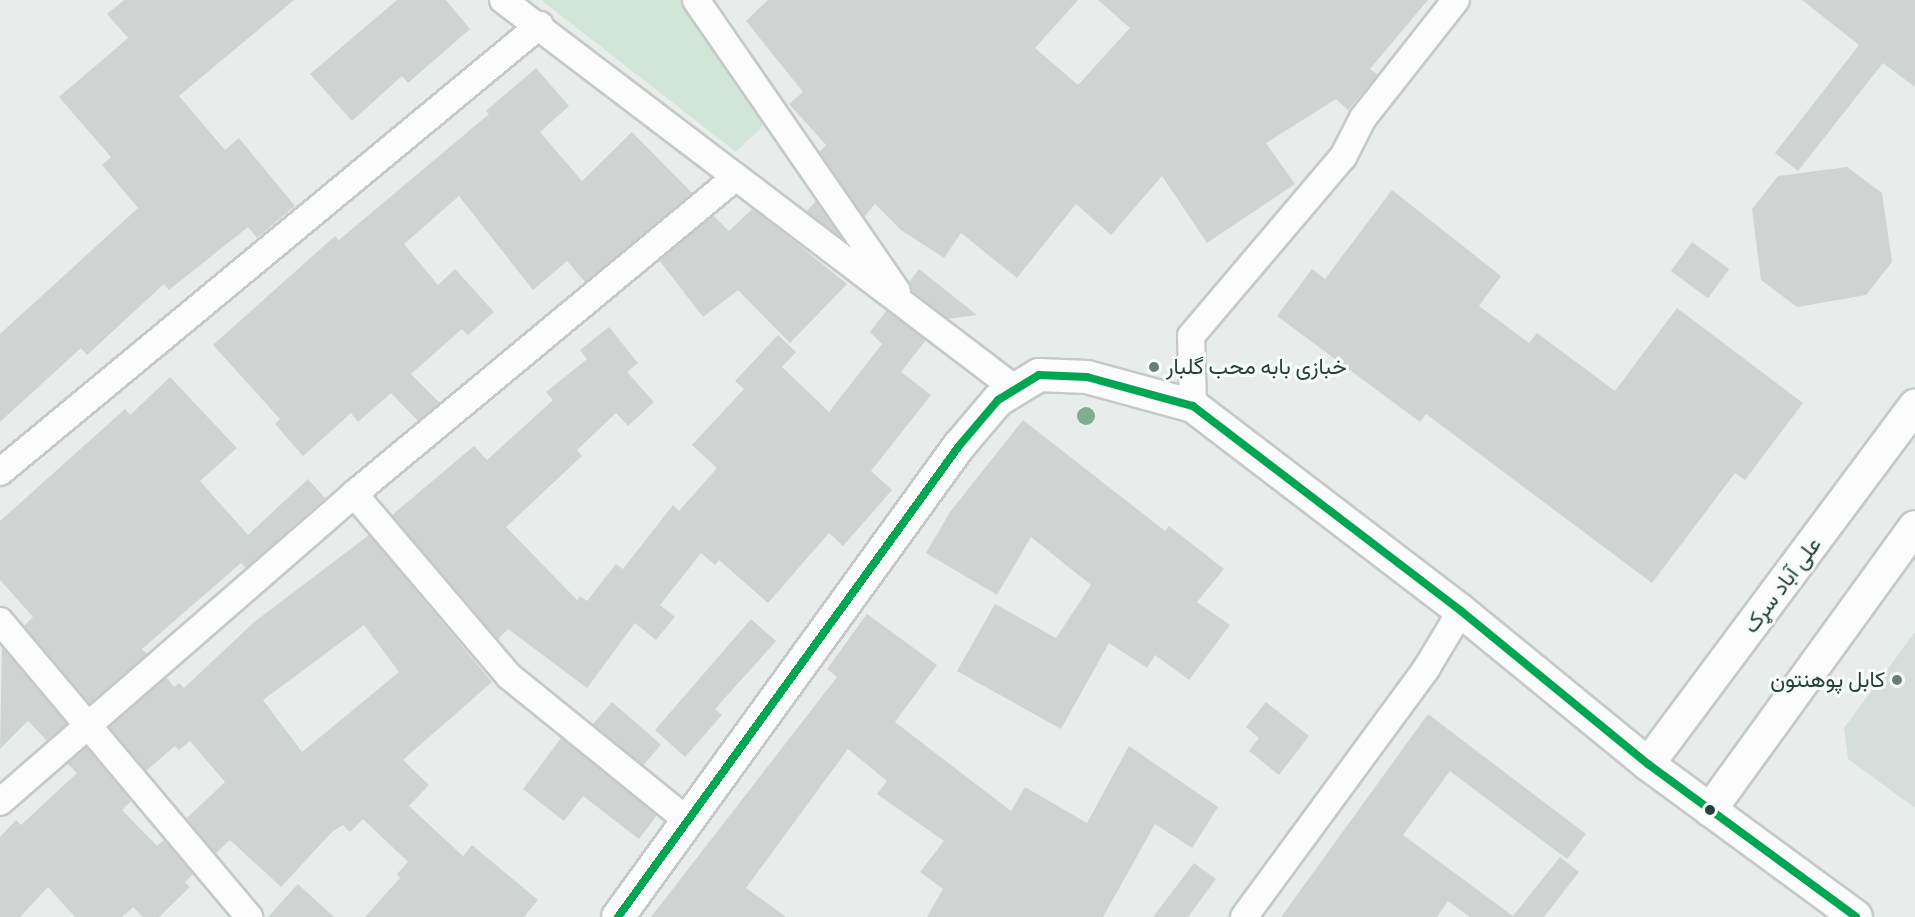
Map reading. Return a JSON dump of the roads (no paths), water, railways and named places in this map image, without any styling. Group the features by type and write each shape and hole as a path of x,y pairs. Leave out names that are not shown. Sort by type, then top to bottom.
{"street":[{"path":"503,0 540,25 733,179 1014,388"},
{"path":"696,0 909,308"},
{"path":"1193,406 1191,336 1343,157 1363,118 1452,1"},
{"path":"0,472 540,25"},
{"path":"0,802 89,727 354,494 733,179"},
{"path":"618,917 959,446 1014,388 1039,375 1087,377 1193,406 1461,610 1648,764 1856,917"},
{"name":"علی آباد سړک","path":"1648,764 1915,406"},
{"path":"354,494 509,676 687,820"},
{"path":"1710,810 1915,527"},
{"path":"1244,917 1426,669 1461,610"},
{"path":"0,621 249,917"}],"place":[{"name":"خبازی بابه محب گلبار","path":"1154,367"},
{"name":"کابل پوهنتون","path":"1897,680"}]}
